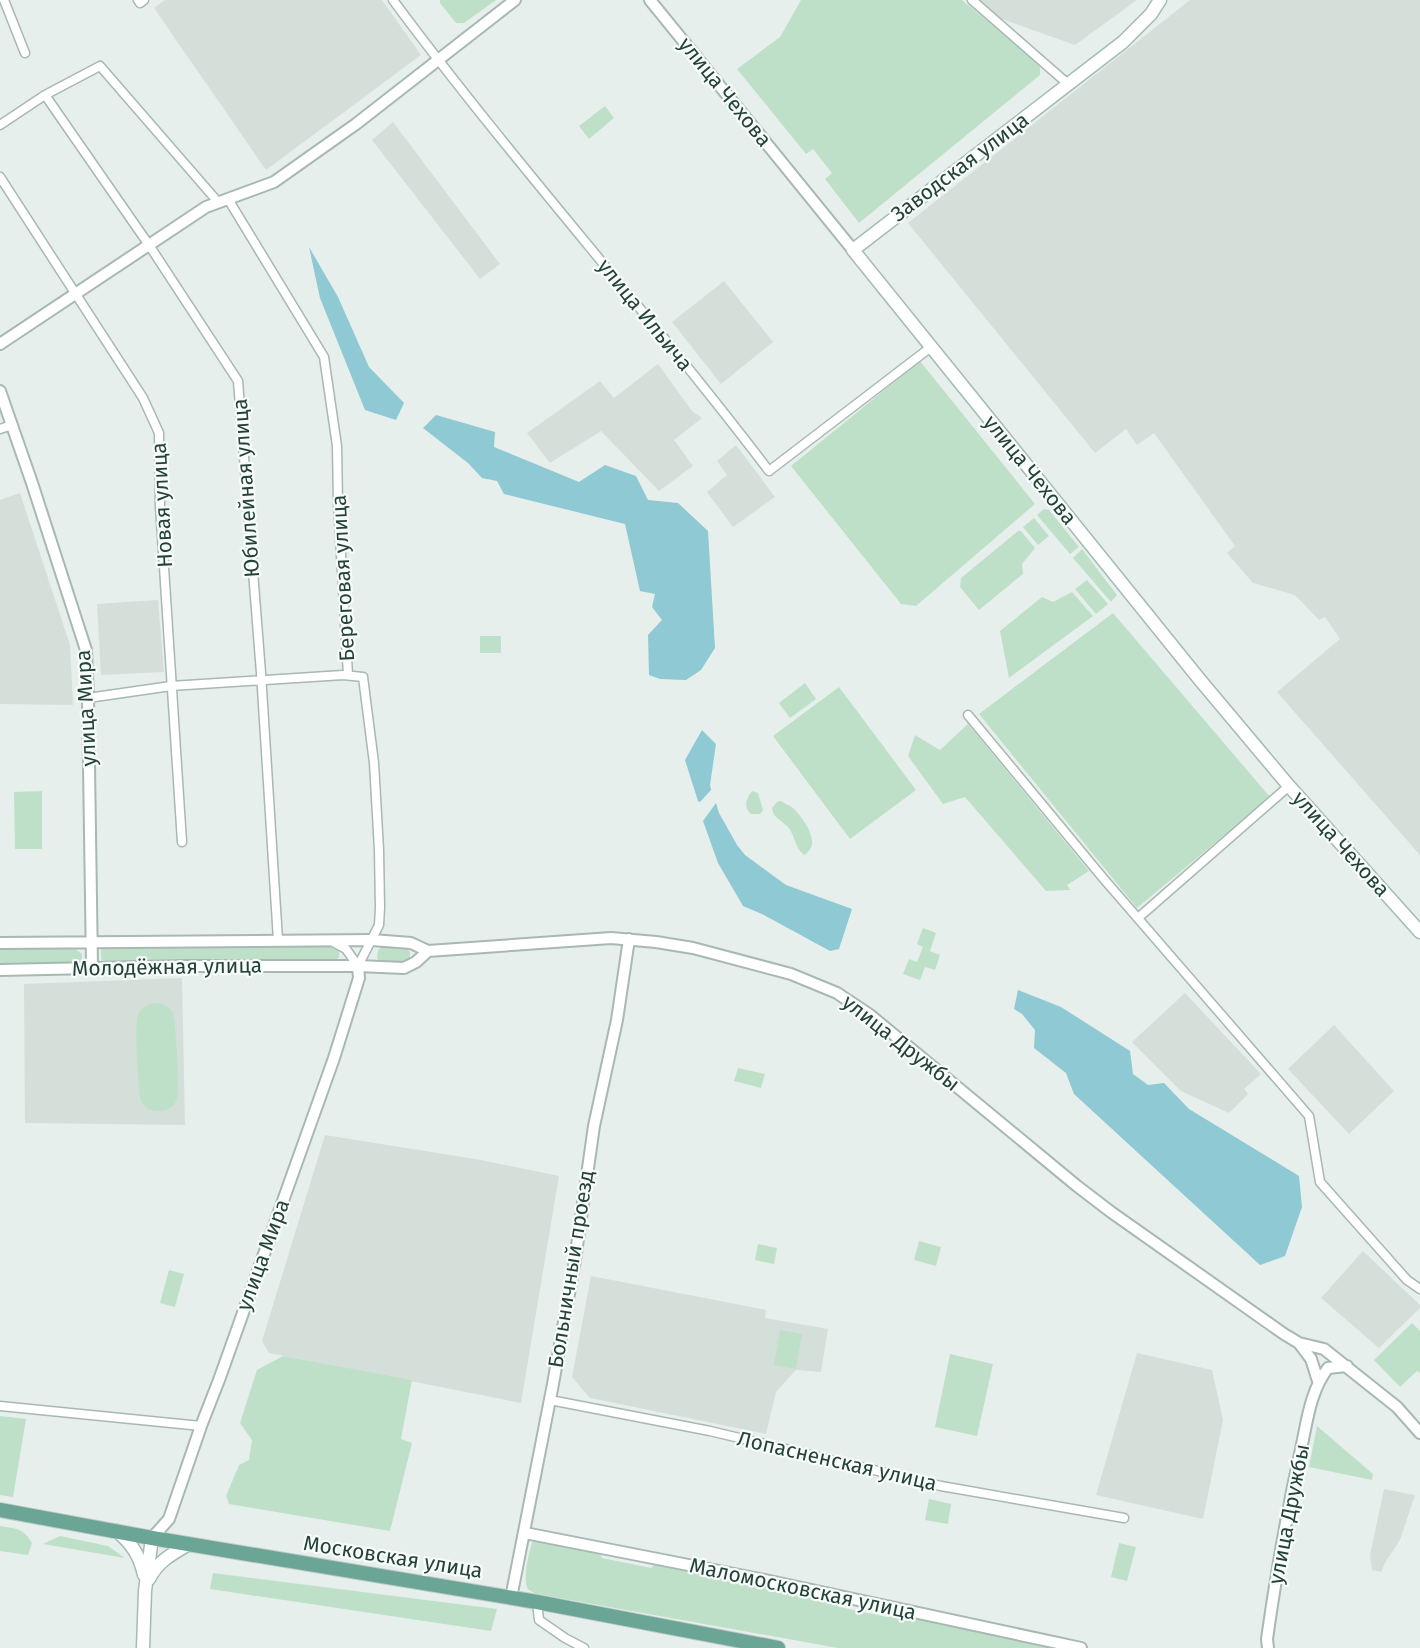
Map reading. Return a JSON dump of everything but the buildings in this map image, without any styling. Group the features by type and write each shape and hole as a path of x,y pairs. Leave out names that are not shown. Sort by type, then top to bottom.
{"main road":[{"name":"Заводская улица","path":"852,250 1123,42 1160,0"},
{"name":"улица Чехова","path":"852,250 1143,610 1289,786 1420,932"},
{"name":"Московская улица","path":"0,1510 152,1538 537,1602 778,1648"},
{"path":"117,1531 129,1541 137,1553 146,1585"},
{"path":"144,1645 146,1585 152,1538"},
{"path":"146,1585 154,1568 189,1544"}],"street":[{"path":"4,0 25,53"},
{"name":"улица Ильича","path":"393,0 438,60 769,471 931,347"},
{"path":"0,345 206,207 274,182 356,124 515,0"},
{"name":"улица Чехова","path":"650,0 852,250"},
{"path":"972,0 1068,84"},
{"name":"Береговая улица","path":"45,94 100,66 223,201 324,357 337,446 348,675 363,677 374,763 379,850 379,925 357,966"},
{"path":"0,125 45,94"},
{"name":"Юбилейная улица","path":"45,94 149,245 238,381 278,940"},
{"name":"Новая улица","path":"0,177 144,398 159,433 160,506 182,842"},
{"name":"улица Мира","path":"0,391 86,650 92,967"},
{"path":"0,429 12,425"},
{"path":"88,698 171,686 348,675"},
{"path":"968,715 1092,865 1309,1116 1320,1182 1407,1280 1420,1289"},
{"path":"1138,918 1289,786"},
{"name":"улица Дружбы","path":"372,940 411,943 428,951 611,938 656,942 713,953 791,974 837,993 888,1029 1111,1212 1299,1343 1311,1359 1318,1381 1297,1467 1278,1570 1267,1639 1269,1647"},
{"name":"Больничный проезд","path":"511,1598 550,1400 575,1260 594,1126 617,1020 629,939"},
{"name":"Молодёжная улица","path":"0,943 372,940"},
{"path":"333,942 345,949 357,966 404,968 416,962 428,951"},
{"path":"333,942 344,953 343,958 334,966"},
{"name":"улица Мира","path":"152,1538 169,1519 219,1380 334,1058 359,978 357,966"},
{"name":"Молодёжная улица","path":"0,970 92,967 357,966"},
{"name":"улица Дружбы","path":"1299,1343 1324,1349 1347,1366 1397,1407 1420,1433"},
{"path":"1318,1381 1328,1368 1347,1366"},
{"name":"Лопасненская улица","path":"550,1400 710,1431 940,1486 1124,1518"},
{"path":"0,1406 201,1426"},
{"name":"Маломосковская улица","path":"525,1533 760,1579 1081,1648"},
{"path":"537,1602 539,1620 584,1648"},
{"path":"563,1648 565,1638"}],"shaded area":[{"path":"165,0 382,0 421,55 266,170 154,8"},
{"path":"978,0 1137,0 1075,45 996,17"},
{"path":"1190,0 1420,0 1420,855 1277,692 1340,639 1325,617 1319,620 1295,595 1253,583 1227,553 1235,546 1154,433 1137,445 1126,429 1095,453 908,223"},
{"path":"393,122 500,264 480,279 372,140"},
{"path":"724,281 773,342 721,384 672,322"},
{"path":"658,364 692,411 702,418 674,440 693,466 659,491 601,431 550,463 527,433 600,381 614,398"},
{"path":"736,445 775,497 733,527 707,492 727,475 717,461"},
{"path":"20,493 70,645 73,705 0,704 0,500"},
{"path":"158,600 164,672 101,675 97,604"},
{"path":"182,978 185,1125 25,1123 24,984"},
{"path":"1185,993 1261,1074 1244,1089 1248,1094 1229,1113 1181,1091 1132,1042"},
{"path":"1334,1025 1394,1091 1349,1134 1288,1069"},
{"path":"325,1135 481,1160 559,1176 521,1403 269,1353 262,1341"},
{"path":"1363,1251 1420,1305 1420,1308 1379,1348 1321,1298"},
{"path":"591,1276 766,1310 765,1318 828,1329 821,1372 796,1370 776,1392 766,1434 590,1398 572,1377"},
{"path":"1137,1353 1212,1370 1223,1420 1203,1519 1096,1495"},
{"path":"1384,1489 1415,1495 1400,1540 1381,1572 1372,1570 1370,1555"}],"green space":[{"path":"440,0 496,0 464,23 456,23"},
{"path":"801,0 962,0 1027,54 1040,67 1040,75 859,223 825,179 832,173 813,149 806,154 737,69 780,37"},
{"path":"605,106 614,118 589,139 579,126"},
{"path":"920,361 1035,504 916,606 901,604 791,466"},
{"path":"1044,509 1049,510 1079,547 1070,554 1037,515"},
{"path":"1034,518 1049,536 1038,545 1023,527"},
{"path":"1018,531 1021,531 1035,548 1022,564 1023,574 979,610 960,587 961,578"},
{"path":"1082,549 1117,595 1111,602 1073,558"},
{"path":"1087,580 1108,604 1096,614 1075,589"},
{"path":"1072,592 1093,616 1009,678 1000,631 1042,597 1053,602"},
{"path":"1113,613 1270,797 1137,908 979,714"},
{"path":"480,636 501,636 501,653 480,653"},
{"path":"805,683 816,699 790,718 779,703"},
{"path":"839,687 916,790 850,839 773,736"},
{"path":"968,724 1089,871 1067,885 1070,890 1046,891 965,797 943,804 908,756 915,735 940,750"},
{"path":"42,791 42,849 15,849 14,792"},
{"path":"752,791 758,793 763,810 760,814 751,814 747,809 747,800"},
{"path":"781,801 794,809 810,832 812,845 804,855 798,848 790,829 774,814 772,808"},
{"path":"923,928 936,933 930,951 940,955 935,970 925,967 920,980 903,974 909,959 917,962 923,947 917,944"},
{"path":"383,946 405,946 410,952 410,959 403,963 379,961 378,950"},
{"path":"105,947 335,947 339,950 339,958 334,960 105,962 101,959 101,949"},
{"path":"0,948 74,948 82,954 82,961 70,965 0,966"},
{"path":"156,1003 165,1005 172,1011 176,1039 177,1098 173,1106 163,1111 147,1108 141,1101 136,1043 139,1012 145,1006"},
{"path":"738,1068 765,1074 761,1088 734,1081"},
{"path":"919,1241 941,1247 936,1266 914,1260"},
{"path":"758,1244 777,1248 774,1264 755,1260"},
{"path":"169,1270 184,1274 175,1307 160,1303"},
{"path":"1412,1323 1420,1331 1420,1373 1417,1371 1400,1387 1374,1360"},
{"path":"780,1330 802,1334 796,1369 774,1365"},
{"path":"950,1354 993,1364 977,1436 935,1427"},
{"path":"283,1356 412,1380 401,1439 412,1443 390,1531 229,1504 226,1496 239,1465 249,1460 252,1440 240,1423 257,1370"},
{"path":"0,1416 26,1419 13,1497 0,1495"},
{"path":"1317,1426 1373,1474 1372,1480 1309,1467"},
{"path":"929,1499 951,1504 948,1524 925,1520"},
{"path":"0,1526 19,1530 25,1534 32,1543 28,1555 0,1551"},
{"path":"60,1536 108,1546 125,1558 43,1544"},
{"path":"539,1539 598,1551 602,1558 651,1568 656,1563 835,1601 839,1607 887,1617 894,1613 1053,1648 838,1648 537,1594 528,1589 526,1573 533,1541"},
{"path":"1119,1543 1136,1547 1127,1581 1111,1577"},
{"path":"213,1573 497,1609 491,1631 210,1589"}],"water":[{"path":"309,247 338,297 369,367 404,403 396,420 365,410 320,298"},
{"path":"436,415 495,432 494,447 579,482 605,465 636,476 648,500 678,503 708,531 715,648 701,670 686,680 660,679 649,675 648,635 662,620 652,607 655,594 640,591 625,524 504,494 497,481 482,478 468,463 423,428"},
{"path":"702,730 716,744 711,790 700,802 685,760"},
{"path":"716,803 719,813 745,855 786,885 852,909 839,949 830,951 743,906 718,863 703,821"},
{"path":"1018,990 1061,1007 1130,1051 1133,1074 1148,1085 1164,1083 1189,1109 1299,1176 1302,1207 1285,1256 1260,1265 1074,1094 1066,1073 1034,1048 1035,1030 1022,1014 1014,1009"}]}
